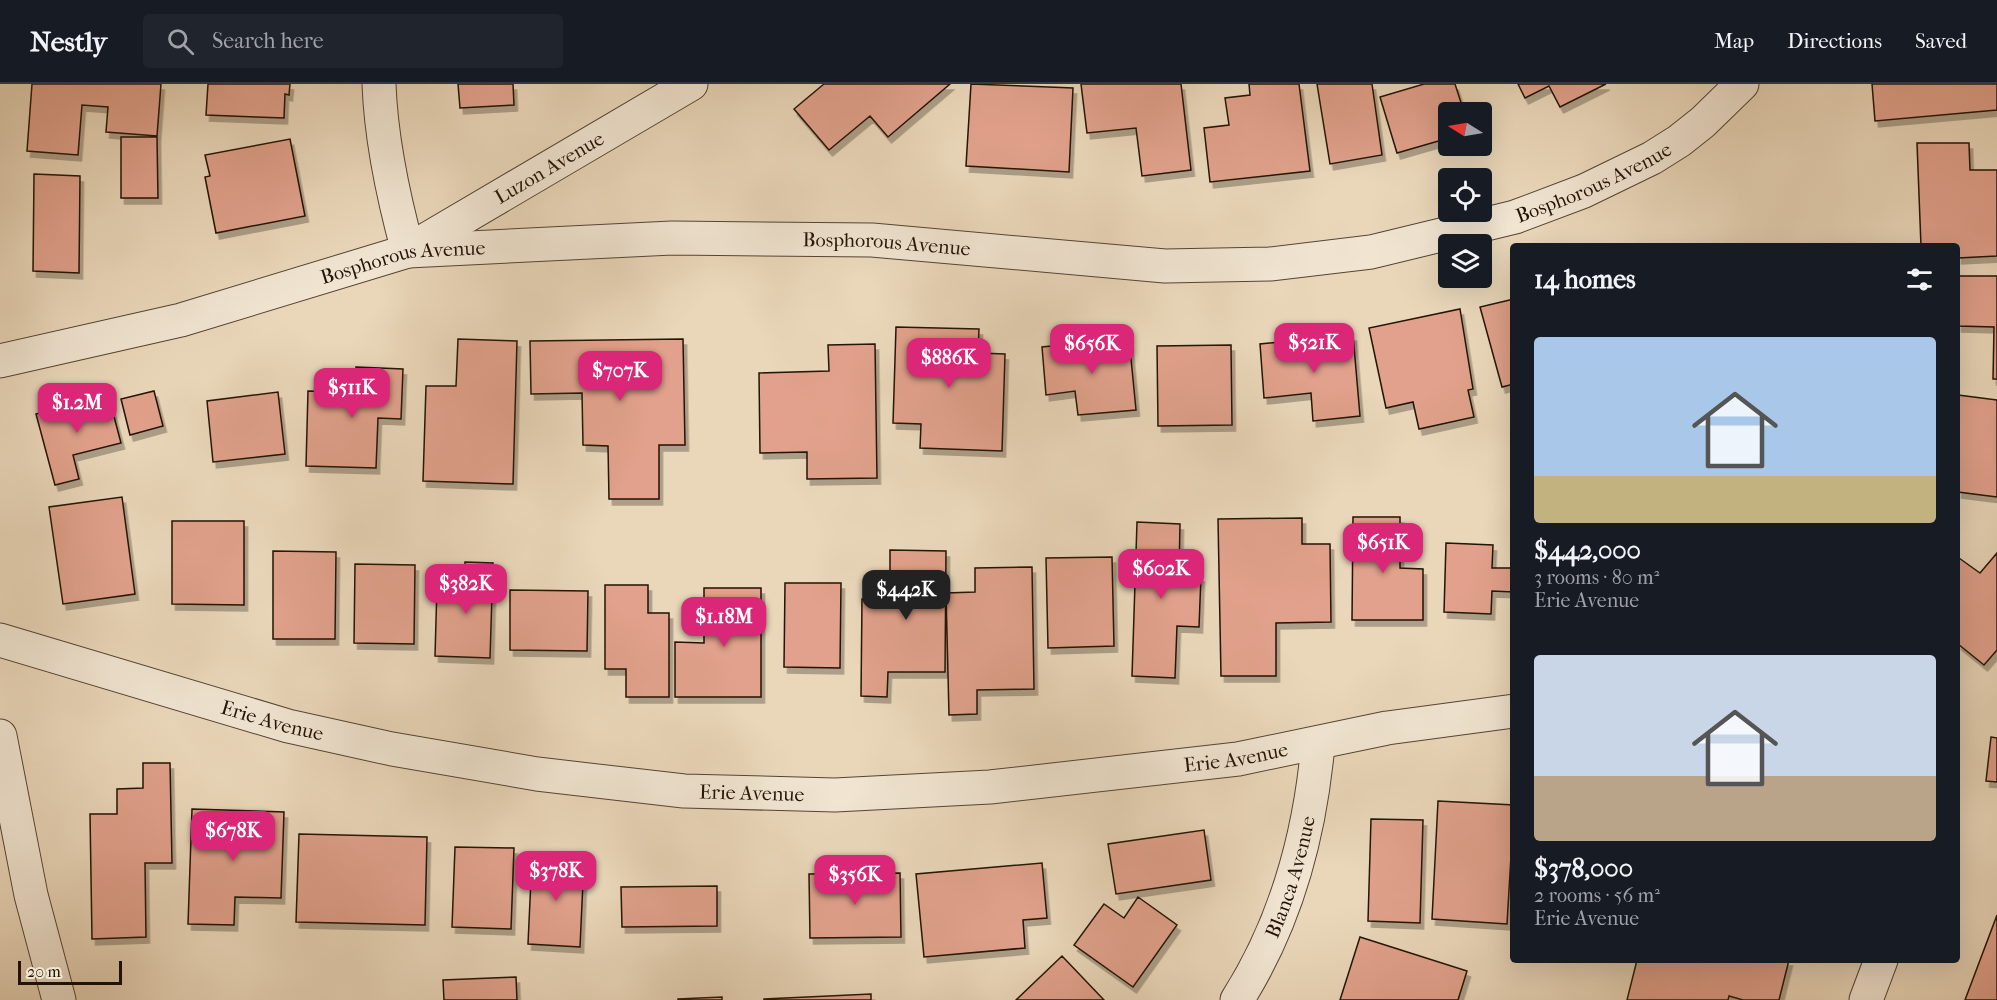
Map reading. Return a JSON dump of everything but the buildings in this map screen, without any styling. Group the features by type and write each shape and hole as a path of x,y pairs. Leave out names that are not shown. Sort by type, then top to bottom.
{"street":[{"path":"378,84 380,116 391,186 408,251"},
{"name":"Luzon Avenue","path":"408,251 691,84"},
{"name":"Bosphorous Avenue","path":"0,361 182,320 408,251 672,238 860,240 1165,266 1270,264 1371,252 1515,217 1584,191 1652,158 1679,141 1703,122 1742,84"},
{"name":"Erie Avenue","path":"0,640 288,726 392,749 537,774 684,791 835,795 990,787 1238,759 1387,728 1510,712"},
{"path":"0,736 31,896 58,1000"},
{"name":"Blanca Avenue","path":"1237,1000 1272,930 1302,852 1313,799 1318,744"},
{"path":"1866,1000 1880,963"}]}
